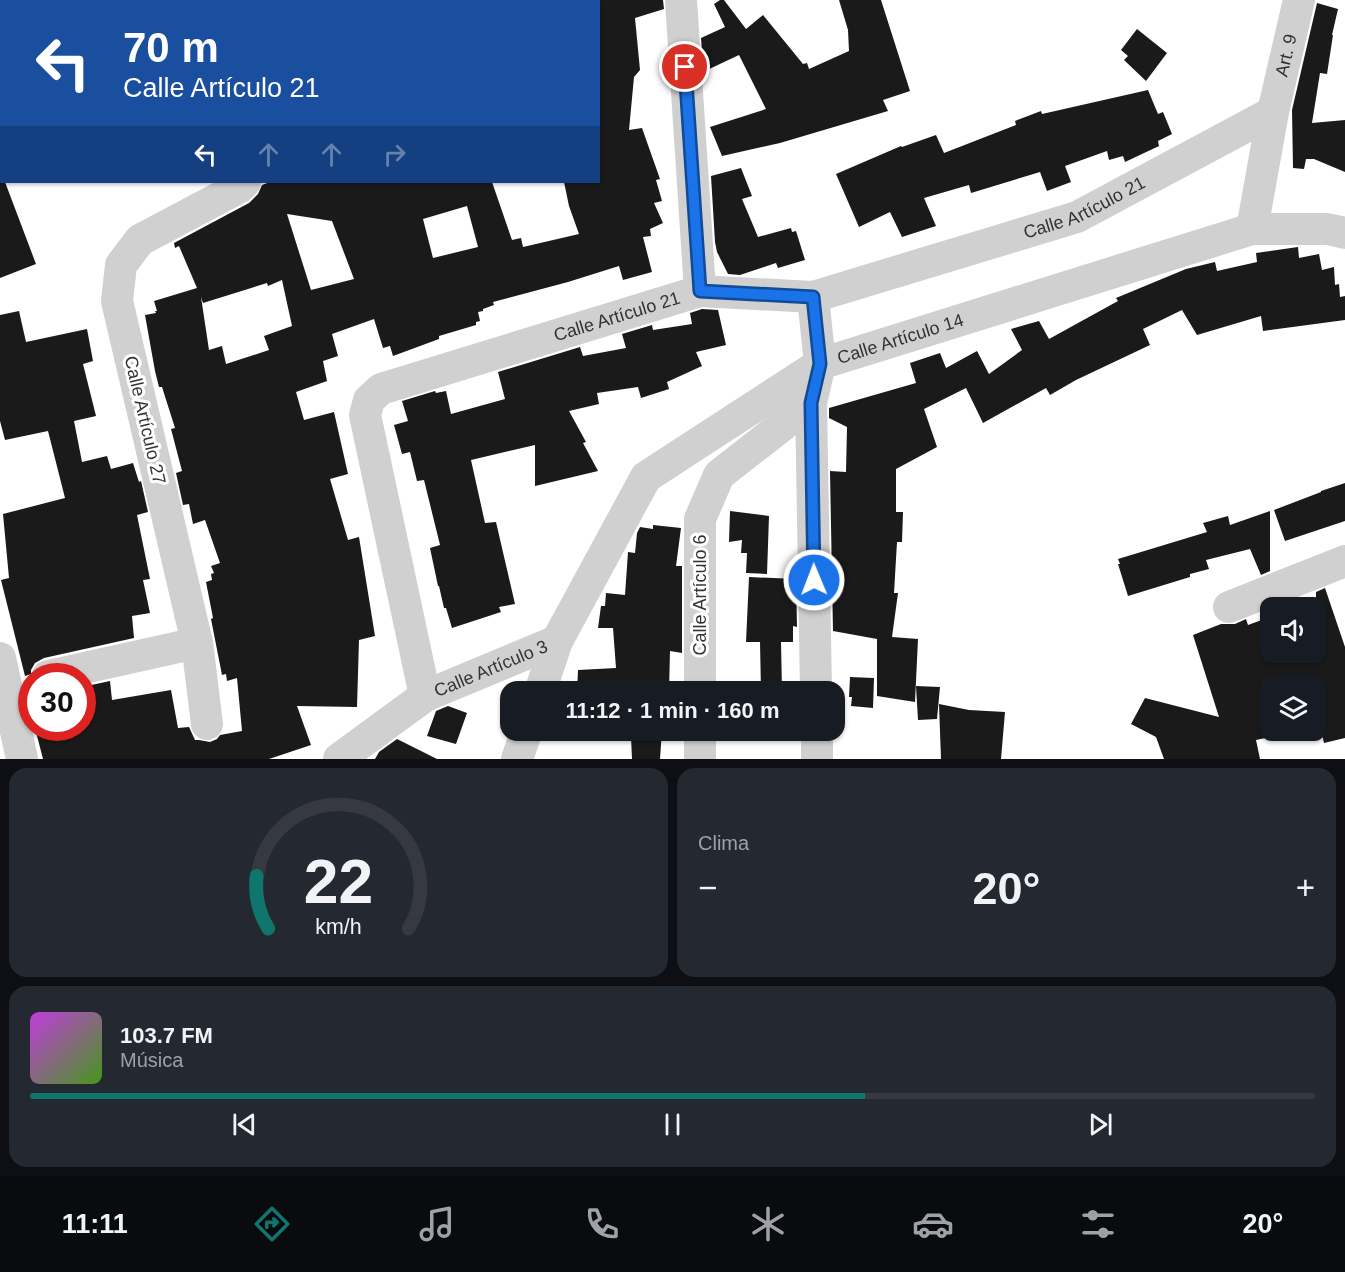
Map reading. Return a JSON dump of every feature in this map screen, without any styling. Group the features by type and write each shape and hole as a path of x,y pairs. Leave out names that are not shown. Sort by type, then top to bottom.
{"street":[{"path":"681,0 700,291"},
{"name":"Art. 9","path":"1273,112 1299,0"},
{"path":"1252,229 1273,112"},
{"name":"Calle Artículo 21","path":"425,696 364,415 369,400 381,389 700,291 813,297 1077,217 1273,112"},
{"name":"Calle Artículo 27","path":"207,724 197,643 117,301 121,265 140,240 244,183"},
{"name":"Calle Artículo 14","path":"543,681 556,641 646,477 820,364 1252,229 1327,229 1345,232"},
{"path":"813,297 820,364 811,403 816,681"},
{"name":"Calle Artículo 6","path":"700,681 700,519 719,475 811,403"},
{"path":"1229,607 1345,561"},
{"name":"Calle Artículo 3","path":"339,759 425,696 556,641"},
{"path":"96,665 197,643"},
{"path":"10,677 22,759"},
{"path":"517,759 523,741"},
{"path":"700,741 700,759"},
{"path":"817,741 817,759"}],"building":[{"path":"600,0 663,0 664,9 635,18 640,70 634,77 629,130 642,128 660,179 656,180 662,201 654,203 663,223 650,229 651,236 643,237 652,272 623,280 619,266 493,302 494,305 478,312 480,321 476,322 476,325 439,336 439,339 393,356 390,346 383,348 374,319 332,334 338,356 323,361 327,381 296,392 304,420 334,412 348,474 330,479 348,540 359,537 375,636 359,640 357,707 297,706 311,745 269,759 43,759 38,741 96,741 96,684 110,681 112,700 171,690 178,728 189,727 195,740 210,742 220,735 242,731 237,678 227,681 226,674 222,675 206,582 212,580 211,574 214,573 211,566 220,563 205,520 193,524 189,504 183,505 176,473 182,471 171,429 175,428 162,387 159,387 145,315 156,313 154,301 197,288 179,246 175,248 174,243 249,203 258,194 262,185 267,183 492,183 512,240 521,238 523,247 579,234 569,206 564,183 600,183","holes":["467,206 478,247 433,258 423,219","287,214 332,221 354,279 311,290","282,280 292,326 264,336 269,350 226,364 222,346 209,350 201,297 203,303 267,283 268,286"]},
{"path":"724,0 746,29 763,15 803,64 807,63 809,69 849,51 848,30 839,0 881,0 910,91 883,100 888,111 780,143 722,156 710,127 766,109 739,55 705,71 701,38 725,27 714,4"},
{"path":"1317,3 1338,9 1327,74 1320,73 1312,123 1345,120 1345,172 1314,159 1306,159 1304,169 1293,168 1292,110"},
{"path":"1137,29 1167,53 1146,81 1124,60 1128,56 1121,50"},
{"path":"1148,90 1158,114 1163,112 1172,134 1158,141 1159,146 1125,162 1123,156 1109,160 1107,151 1065,166 1071,182 1047,191 1040,172 971,193 969,185 924,198 936,226 902,237 890,212 859,227 836,174 901,146 936,135 944,153 1016,125 1015,121 1041,111 1042,114"},
{"path":"741,168 752,196 742,199 758,237 791,228 792,232 796,231 805,260 778,268 776,263 740,275 728,274 717,252 715,242 711,176"},
{"path":"0,183 5,183 36,264 0,278"},
{"path":"1298,247 1299,258 1319,254 1322,270 1334,267 1335,285 1339,284 1340,297 1345,296 1345,320 1263,331 1261,316 1197,335 1182,310 1143,329 1150,345 1050,395 1046,388 983,423 966,388 924,409 937,447 896,469 896,512 903,512 902,542 897,542 894,593 898,593 892,637 918,639 915,702 877,696 877,639 833,631 830,471 846,472 847,427 829,418 829,408 916,383 910,363 940,353 946,368 977,351 989,374 1022,350 1011,329 1039,321 1049,339 1118,301 1116,298 1186,269 1215,262 1217,271 1257,262 1256,253"},
{"path":"702,309 718,310 726,345 696,352 702,366 667,382 669,389 641,398 638,387 597,393 599,404 569,411 586,442 583,443 598,471 535,486 535,445 471,460 485,523 496,522 515,604 499,607 501,612 452,628 446,608 444,608 430,548 440,545 424,480 417,481 410,452 402,454 394,425 408,421 402,401 435,391 436,393 446,391 451,414 505,399 498,372 580,347 583,356 626,348 622,334 652,325 653,330 692,324 690,313"},
{"path":"19,311 26,342 87,329 93,361 83,364 96,416 74,421 82,462 107,456 111,469 133,463 139,482 141,481 148,512 137,515 150,579 143,580 150,613 132,616 134,638 44,658 35,663 22,663 1,580 9,578 3,514 65,498 48,431 5,440 0,421 0,315"},
{"path":"1345,483 1345,521 1285,541 1274,510"},
{"path":"730,511 769,516 767,574 746,573 747,553 741,553 742,540 729,542"},
{"path":"1270,511 1270,571 1261,575 1250,549 1206,560 1209,569 1128,596 1118,559 1207,532 1203,523 1228,516 1230,525"},
{"path":"653,525 681,528 676,566 682,566 682,653 670,651 669,681 578,681 578,670 616,668 613,628 598,628 601,606 605,606 606,593 625,595 628,552 635,553 637,533 640,527 653,529"},
{"path":"749,577 796,579 797,627 793,626 793,642 781,642 782,681 761,681 760,642 746,642"},
{"path":"1325,588 1345,647 1345,738 1324,743 1326,741 1326,675 1260,675 1260,739 1256,740 1260,759 1164,759 1156,737 1131,724 1145,698 1219,717 1193,635 1221,624 1235,624 1246,619 1248,625 1260,621 1260,663 1326,663 1326,597 1316,597 1316,592"},
{"path":"850,677 874,678 873,708 851,706"},
{"path":"916,686 940,687 937,719 918,720"},
{"path":"939,704 969,710 1005,712 1001,759 941,759"},
{"path":"448,706 467,713 456,744 427,736 436,711"},
{"path":"397,739 437,759 375,759 379,752"},
{"path":"631,741 661,741 660,759 632,759"}],"route":[{"path":"685,67 700,291 813,297 820,364 811,403 814,580"}]}
